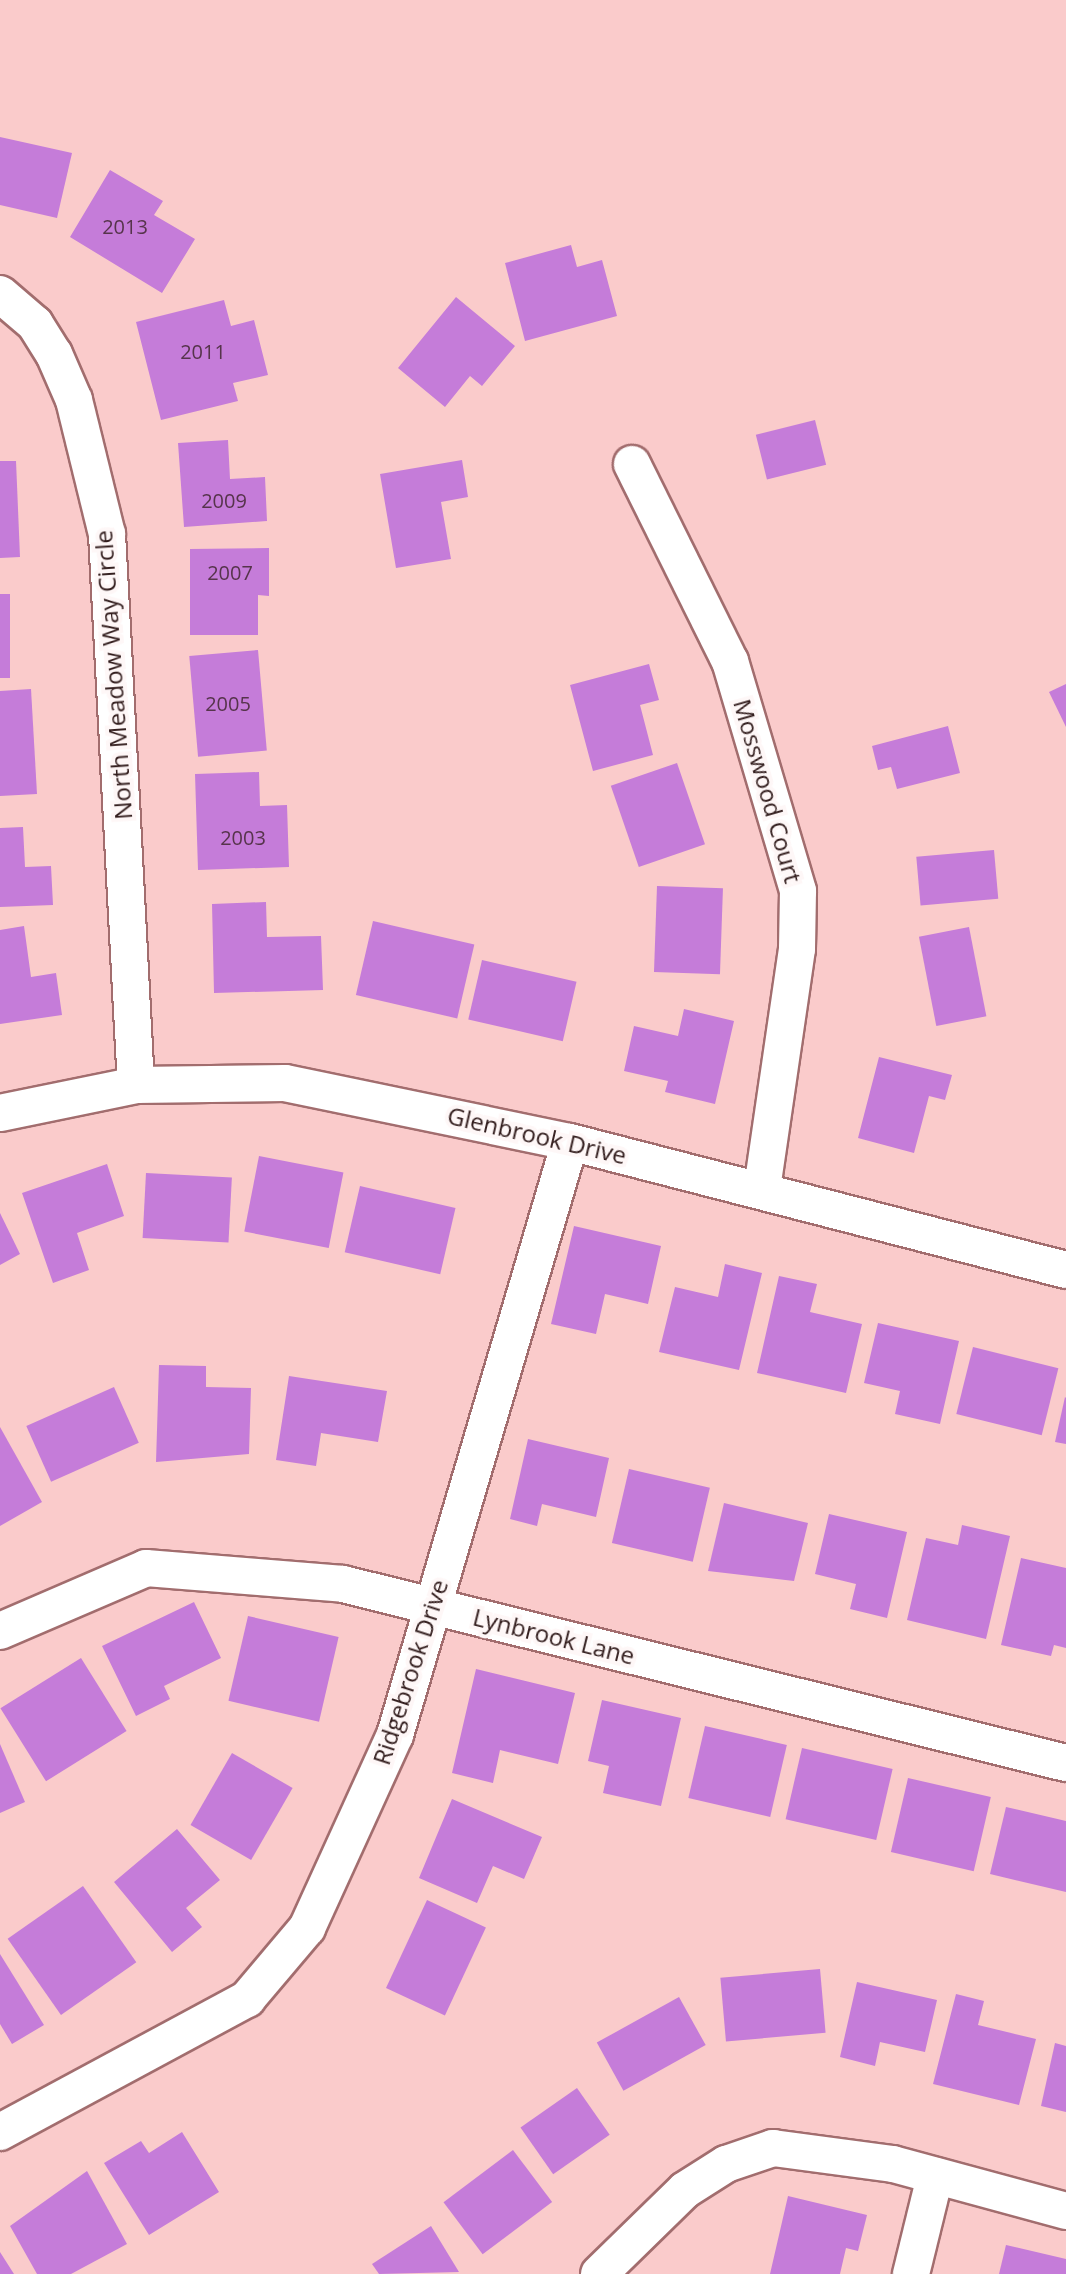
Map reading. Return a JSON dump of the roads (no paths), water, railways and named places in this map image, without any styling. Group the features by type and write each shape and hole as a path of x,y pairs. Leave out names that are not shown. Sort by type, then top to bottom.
{"street":[{"name":"North Meadow Way Circle","path":"0,294 35,324 54,354 74,400 107,534 136,1085"},
{"name":"Mosswood Court","path":"632,464 730,661 798,891 797,949 762,1188"},
{"name":"Glenbrook Drive","path":"0,1113 136,1085 285,1083 570,1142 762,1188 1066,1270"},
{"name":"Ridgebrook Drive","path":"0,2132 247,1999 278,1972 307,1928 395,1735 570,1142"},
{"name":"Lynbrook Lane","path":"0,1631 146,1568 343,1584 1066,1763"},
{"path":"599,2274 685,2190 726,2164 773,2148 935,2176 1066,2211"},
{"path":"911,2274 935,2176"}]}
